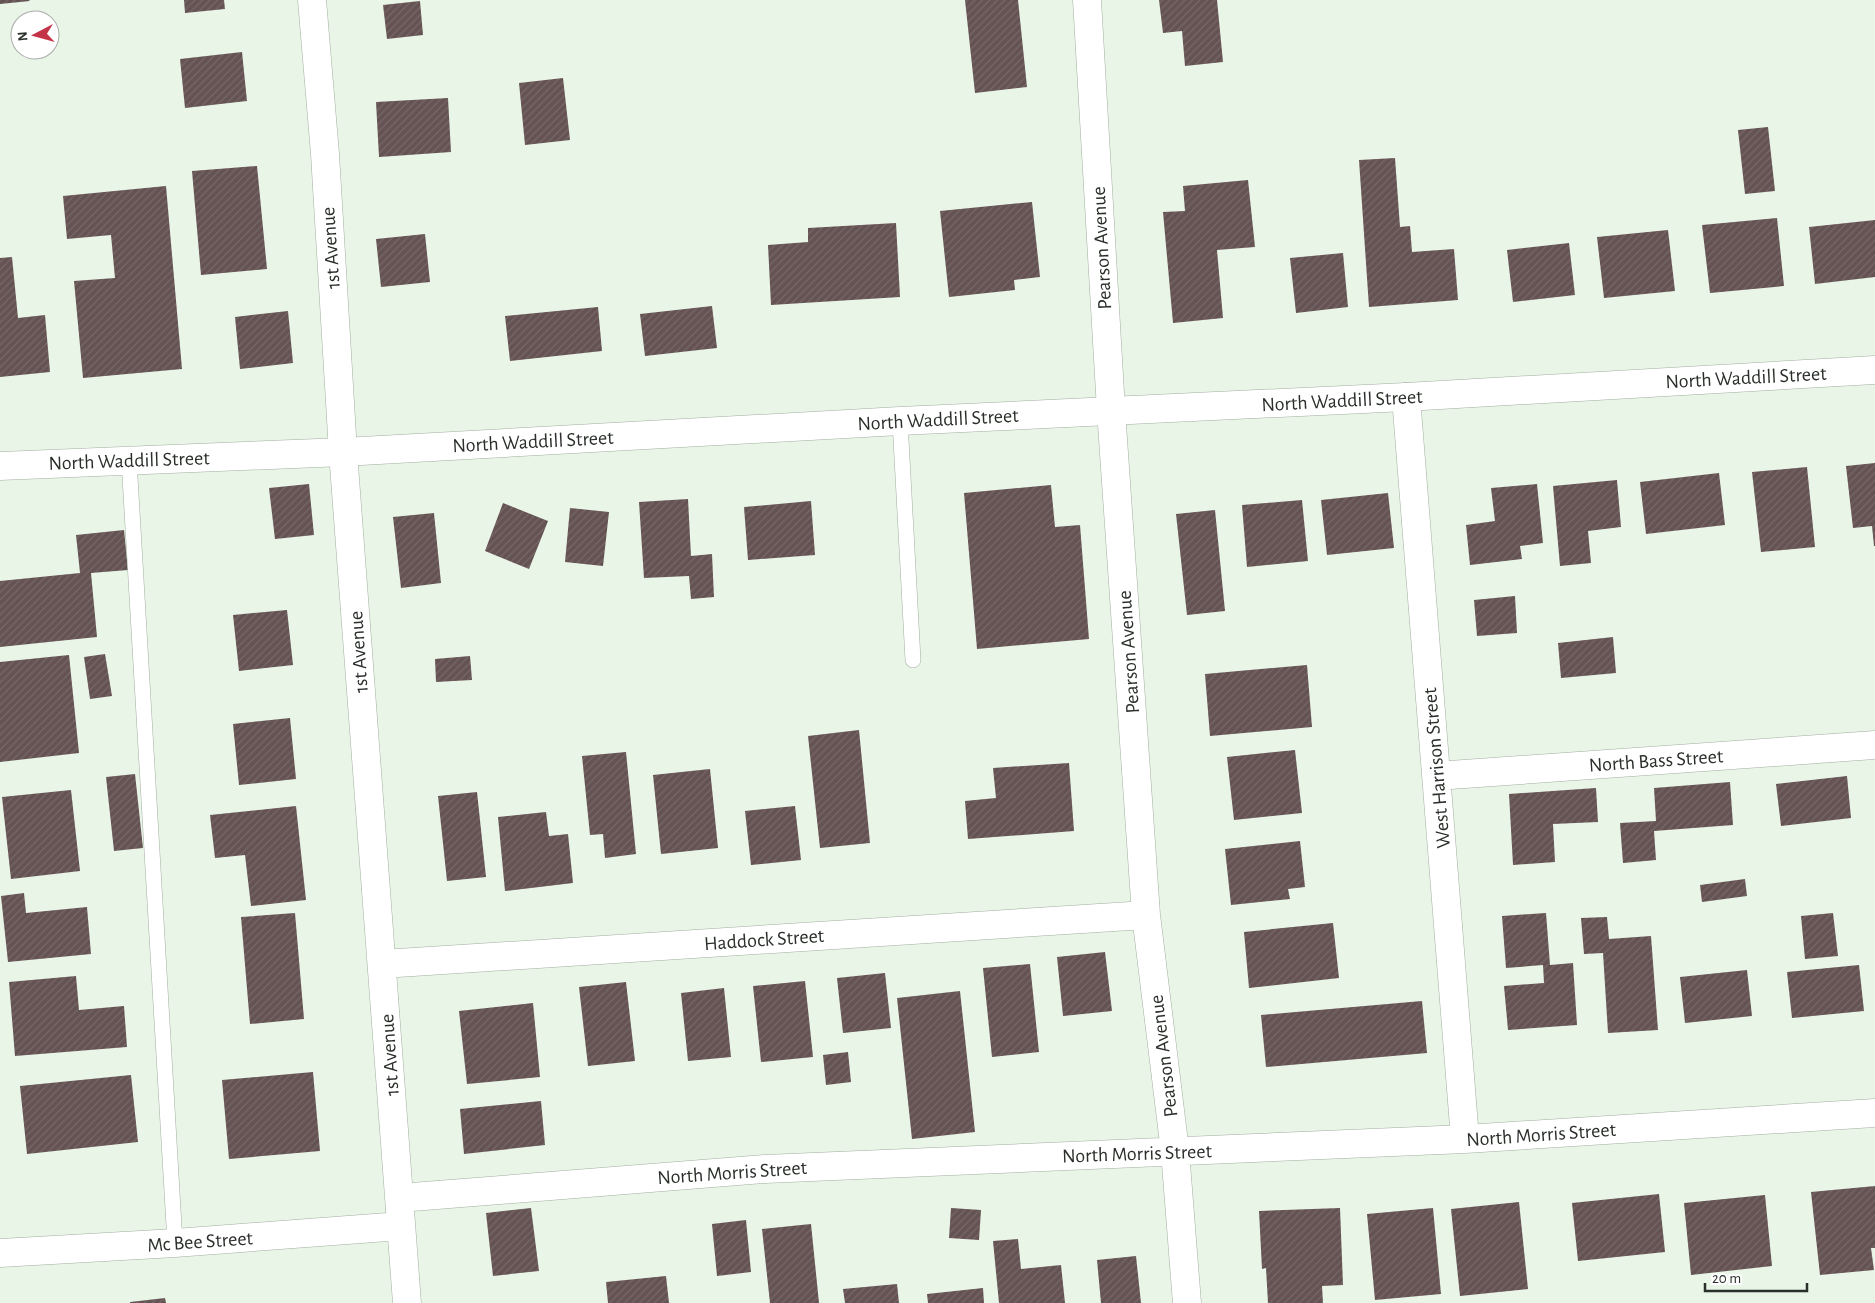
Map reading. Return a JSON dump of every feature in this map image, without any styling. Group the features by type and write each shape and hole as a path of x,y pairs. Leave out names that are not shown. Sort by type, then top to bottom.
{"street":[{"name":"1st Avenue","path":"312,0 343,452 407,1303"},
{"name":"Pearson Avenue","path":"1087,0 1111,410 1146,915 1175,1151 1186,1303"},
{"name":"North Waddill Street","path":"0,466 343,452 1111,410 1406,397 1875,370"},
{"name":"West Harrison Street","path":"1406,397 1465,1138"},
{"name":"North Bass Street","path":"1436,776 1875,745"},
{"name":"Haddock Street","path":"382,964 1146,915"},
{"name":"North Morris Street","path":"399,1198 765,1169 1465,1138 1875,1113"},
{"name":"Mc Bee Street","path":"0,1253 175,1243 401,1226"}],"lane":[{"path":"900,421 913,660"},
{"path":"129,460 175,1243"}],"building":[{"path":"0,0 29,0 30,1 0,4"},
{"path":"184,0 224,0 225,9 185,13"},
{"path":"965,0 1018,0 1027,87 975,93"},
{"path":"1159,0 1217,0 1223,62 1185,66 1182,31 1163,33"},
{"path":"420,1 423,35 387,39 383,5"},
{"path":"242,52 247,101 185,108 180,59"},
{"path":"563,78 570,140 525,145 519,83"},
{"path":"448,98 451,152 379,157 376,102"},
{"path":"1768,127 1775,191 1745,194 1738,130"},
{"path":"1395,158 1400,227 1410,226 1412,252 1454,249 1458,300 1369,307 1359,160"},
{"path":"257,166 267,269 201,275 192,171"},
{"path":"1248,180 1255,247 1217,250 1223,318 1173,323 1163,212 1185,211 1183,186"},
{"path":"166,186 182,369 83,378 74,281 115,278 111,235 67,239 63,196"},
{"path":"1032,202 1040,277 1014,280 1015,290 949,297 940,211"},
{"path":"1777,218 1784,286 1710,293 1702,225"},
{"path":"1875,220 1875,277 1815,284 1809,227"},
{"path":"896,223 900,297 771,305 768,245 808,242 808,228"},
{"path":"1668,230 1675,291 1604,298 1597,237"},
{"path":"425,234 430,282 381,287 376,239"},
{"path":"1569,243 1575,295 1513,302 1507,250"},
{"path":"1343,253 1348,307 1296,313 1290,258"},
{"path":"12,257 18,318 45,315 50,372 0,377 0,258"},
{"path":"712,306 717,348 645,356 640,314"},
{"path":"598,307 602,351 510,361 505,316"},
{"path":"288,311 293,363 240,369 235,317"},
{"path":"1875,463 1874,546 1872,526 1853,528 1846,466"},
{"path":"1807,467 1815,547 1761,552 1752,472"},
{"path":"1719,473 1725,525 1646,534 1640,482"},
{"path":"1617,480 1621,527 1588,531 1591,563 1560,566 1553,486"},
{"path":"309,484 314,535 275,539 269,488"},
{"path":"1537,484 1543,543 1520,546 1522,559 1470,565 1466,525 1495,521 1491,488"},
{"path":"1051,485 1055,527 1080,525 1089,639 977,649 964,493"},
{"path":"1388,493 1394,548 1327,555 1321,500"},
{"path":"688,499 691,556 712,554 714,597 691,599 689,576 644,578 639,502"},
{"path":"1302,500 1308,561 1247,567 1242,505"},
{"path":"811,501 815,555 748,560 744,507"},
{"path":"503,503 548,521 529,569 485,551"},
{"path":"570,508 609,512 603,566 565,562"},
{"path":"1215,510 1225,611 1187,615 1176,514"},
{"path":"434,513 441,583 401,588 393,517"},
{"path":"124,530 128,570 91,573 97,637 0,647 0,581 80,573 76,535"},
{"path":"1515,596 1517,633 1477,636 1474,600"},
{"path":"287,610 293,665 239,671 233,615"},
{"path":"1613,637 1616,673 1561,678 1558,643"},
{"path":"105,654 112,696 90,699 84,657"},
{"path":"69,655 79,753 0,762 0,662"},
{"path":"470,656 472,680 436,682 435,659"},
{"path":"1307,665 1312,727 1210,736 1205,674"},
{"path":"290,718 296,779 239,785 233,724"},
{"path":"859,730 870,843 820,848 808,736"},
{"path":"1295,750 1302,813 1234,820 1227,757"},
{"path":"626,752 636,854 605,858 603,834 590,835 582,756"},
{"path":"1069,763 1074,831 968,839 965,801 996,798 993,768"},
{"path":"710,769 718,848 661,854 653,775"},
{"path":"135,774 143,848 114,851 106,777"},
{"path":"1847,776 1851,818 1781,826 1776,784"},
{"path":"1730,782 1733,825 1654,831 1656,860 1623,863 1620,823 1656,821 1654,788"},
{"path":"1596,788 1598,822 1553,824 1555,862 1513,865 1509,794"},
{"path":"71,790 80,871 11,879 2,797"},
{"path":"477,792 486,877 447,881 438,796"},
{"path":"296,806 306,900 251,906 245,855 215,858 210,815"},
{"path":"795,806 801,860 751,865 745,811"},
{"path":"546,812 549,836 568,834 573,883 505,891 498,817"},
{"path":"1300,841 1305,887 1288,889 1290,899 1231,905 1225,849"},
{"path":"1745,879 1747,896 1702,902 1700,885"},
{"path":"24,893 26,913 87,907 91,954 8,962 1,896"},
{"path":"295,913 304,1019 250,1024 241,917"},
{"path":"1546,913 1550,965 1573,963 1577,1025 1508,1030 1504,986 1544,983 1543,965 1506,968 1502,916"},
{"path":"1833,913 1838,956 1805,959 1801,916"},
{"path":"1607,917 1609,939 1651,936 1658,1030 1608,1033 1603,953 1584,954 1581,918"},
{"path":"1333,923 1339,978 1249,988 1244,932"},
{"path":"1105,952 1112,1011 1063,1016 1057,957"},
{"path":"1030,964 1039,1052 992,1057 983,968"},
{"path":"1859,965 1864,1011 1792,1018 1787,972"},
{"path":"1747,970 1752,1016 1685,1023 1680,977"},
{"path":"885,973 891,1028 843,1033 837,978"},
{"path":"76,976 79,1010 124,1006 127,1047 15,1056 9,982"},
{"path":"805,981 813,1057 761,1062 753,986"},
{"path":"626,982 635,1061 588,1066 579,987"},
{"path":"724,988 731,1057 688,1061 681,993"},
{"path":"960,991 975,1132 912,1139 897,998"},
{"path":"1422,1001 1427,1053 1266,1067 1261,1015"},
{"path":"533,1003 540,1077 467,1084 459,1011"},
{"path":"848,1052 851,1082 826,1085 823,1055"},
{"path":"313,1072 320,1151 229,1159 222,1080"},
{"path":"131,1075 138,1142 27,1154 20,1086"},
{"path":"541,1101 545,1145 464,1154 460,1109"},
{"path":"1875,1186 1875,1248 1871,1248 1874,1270 1820,1275 1811,1192"},
{"path":"1659,1194 1665,1252 1578,1261 1572,1203"},
{"path":"1765,1195 1772,1266 1691,1275 1684,1203"},
{"path":"1519,1202 1528,1289 1460,1296 1451,1209"},
{"path":"531,1208 539,1271 493,1276 486,1213"},
{"path":"951,1208 981,1210 979,1240 949,1238"},
{"path":"1340,1208 1343,1285 1322,1286 1323,1303 1268,1303 1266,1268 1262,1269 1259,1211"},
{"path":"1433,1208 1441,1294 1375,1300 1367,1214"},
{"path":"746,1220 751,1272 717,1276 712,1224"},
{"path":"811,1224 819,1303 770,1303 762,1229"},
{"path":"1018,1239 1021,1269 1061,1265 1065,1303 999,1303 993,1241"},
{"path":"1136,1256 1141,1303 1101,1303 1097,1260"},
{"path":"666,1276 669,1303 608,1303 606,1282"},
{"path":"897,1284 899,1303 845,1303 843,1289"},
{"path":"983,1288 984,1303 928,1303 927,1294"},
{"path":"165,1298 166,1303 130,1303 130,1302"}]}
